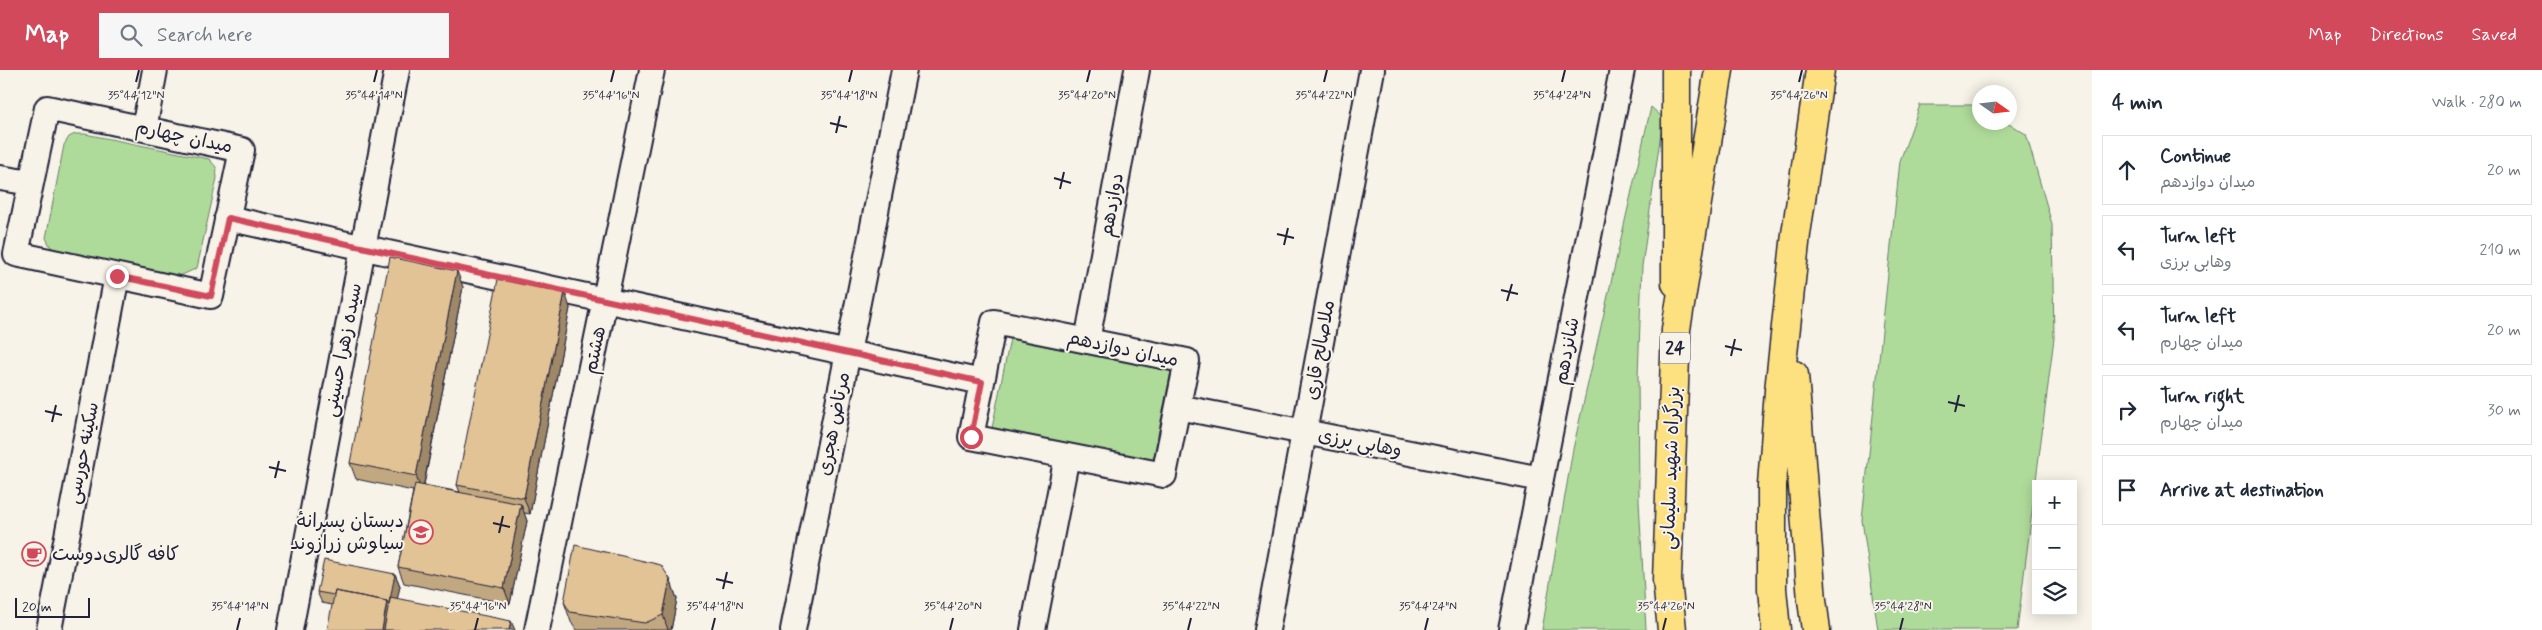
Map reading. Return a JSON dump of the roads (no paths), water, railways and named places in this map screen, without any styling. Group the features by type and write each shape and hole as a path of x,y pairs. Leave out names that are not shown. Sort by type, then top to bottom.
{"main road":[{"path":"1676,70 1676,329"},
{"name":"بزرگراه شهید سلیمانی","path":"1672,630 1667,580 1676,329 1719,70"},
{"path":"1776,630 1772,589 1772,485 1779,391 1796,234 1820,70"},
{"path":"1789,308 1802,497 1816,630"}],"street":[{"path":"144,129 155,70"},
{"name":"سیده زهرا حسینی","path":"290,630 397,70"},
{"name":"هشتم","path":"537,630 652,70"},
{"name":"مرتاض هجری","path":"793,630 904,70"},
{"name":"دوازدهم","path":"1087,341 1137,70"},
{"name":"ملاصالح قاری","path":"1267,630 1372,70"},
{"name":"شانزدهم","path":"1511,630 1622,71"},
{"name":"میدان چهارم","path":"46,108 144,129 242,150 211,296 16,254 46,108"},
{"path":"0,178 31,183"},
{"path":"228,218 982,382"},
{"name":"سکینه حورسی","path":"49,630 117,276"},
{"name":"میدان دوازدهم","path":"994,322 1087,341 1186,361 1164,475 971,437 994,322"},
{"name":"وهابی برزی","path":"1178,407 1542,479"},
{"path":"1033,630 1067,456"}],"place":[{"name":"دبستان پسرانهٔ سیاوش زرازوند","path":"421,532"},
{"name":"کافه گالری‌دوست","path":"34,554"}]}
